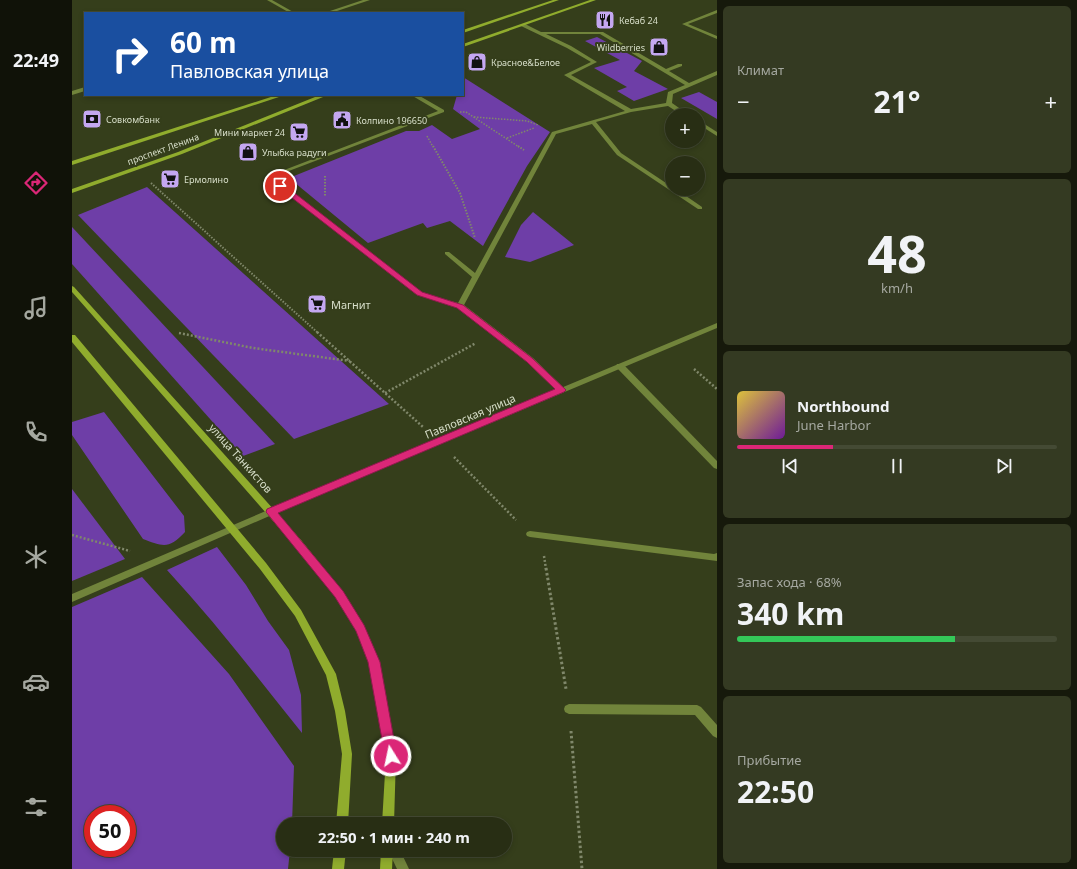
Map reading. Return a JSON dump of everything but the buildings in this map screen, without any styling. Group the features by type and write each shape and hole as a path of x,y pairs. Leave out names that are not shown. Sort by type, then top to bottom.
{"main road":[{"path":"464,32 556,0"},
{"path":"464,46 594,0"},
{"name":"проспект Ленина","path":"72,163 279,96"},
{"name":"проспект Ленина","path":"72,191 180,153 322,96"},
{"name":"улица Танкистов","path":"72,288 271,512 339,594 360,629 374,662 391,756 388,817"},
{"path":"72,337 232,529 298,613 331,674 340,711 347,754 342,817"},
{"path":"338,869 339,857"},
{"path":"386,869 387,857"}],"street":[{"path":"269,0 291,12"},
{"path":"329,12 368,0"},
{"path":"716,12 684,24 717,38"},
{"path":"523,25 595,62 568,74 630,111"},
{"path":"541,33 601,33 689,85"},
{"path":"665,71 680,65"},
{"path":"669,104 670,94 717,73"},
{"path":"72,93 84,89"},
{"path":"416,96 442,111"},
{"path":"460,306 554,133 630,111 669,104 675,108"},
{"path":"442,111 269,177 420,294 460,306 530,360 561,390"},
{"path":"593,122 619,154 700,208"},
{"path":"705,126 717,134"},
{"path":"447,253 476,277"},
{"name":"Павловская улица","path":"72,598 271,512 717,325"},
{"path":"620,366 717,466"},
{"path":"530,534 716,558"},
{"path":"569,709 697,710 717,733"},
{"path":"397,857 403,869"}],"path":[{"path":"442,111 466,112 540,160"},
{"path":"473,117 527,121 541,126"},
{"path":"417,121 460,193 478,247 488,255"},
{"path":"336,229 325,197 325,175 345,148"},
{"path":"148,180 386,393 438,442 530,534 545,558 569,709 582,869"},
{"path":"386,393 495,333"},
{"path":"179,334 253,348 350,361"},
{"path":"694,369 717,389"},
{"path":"72,536 136,552"}],"shaded area":[{"path":"597,37 642,61 634,71 668,89 634,101 617,91 627,87 594,68 620,60 585,41"},
{"path":"464,78 550,132 527,166 483,246 450,221 427,228 423,223 368,243 289,178 406,131 419,131 432,125 452,139 480,129 453,109 457,96 464,96"},
{"path":"699,92 717,102 717,119 705,112 705,108 698,108 681,98"},
{"path":"147,187 389,404 294,439 78,215"},
{"path":"533,212 574,245 530,262 505,257 521,225"},
{"path":"72,227 275,444 243,456 72,264"},
{"path":"104,412 184,516 185,532 170,544 161,545 143,539 72,435 72,422"},
{"path":"72,489 125,559 72,581"},
{"path":"217,547 246,585 268,621 289,650 301,695 302,733 253,671 167,570"},
{"path":"142,577 229,674 294,766 292,817 276,817 276,857 289,857 288,869 72,869 72,607"}],"place":[{"name":"Кебаб 24","path":"605,20"},
{"name":"Wildberries","path":"659,47"},
{"name":"Красное&Белое","path":"477,62"},
{"name":"Совкомбанк","path":"92,119"},
{"name":"Колпино 196650","path":"342,120"},
{"name":"Мини маркет 24","path":"299,132"},
{"name":"Улыбка радуги","path":"248,152"},
{"name":"Ермолино","path":"170,179"},
{"name":"Магнит","path":"317,304"}],"route":[{"path":"280,186 420,294 460,306 530,360 561,390 271,512 339,594 360,629 374,662 391,756"}]}
